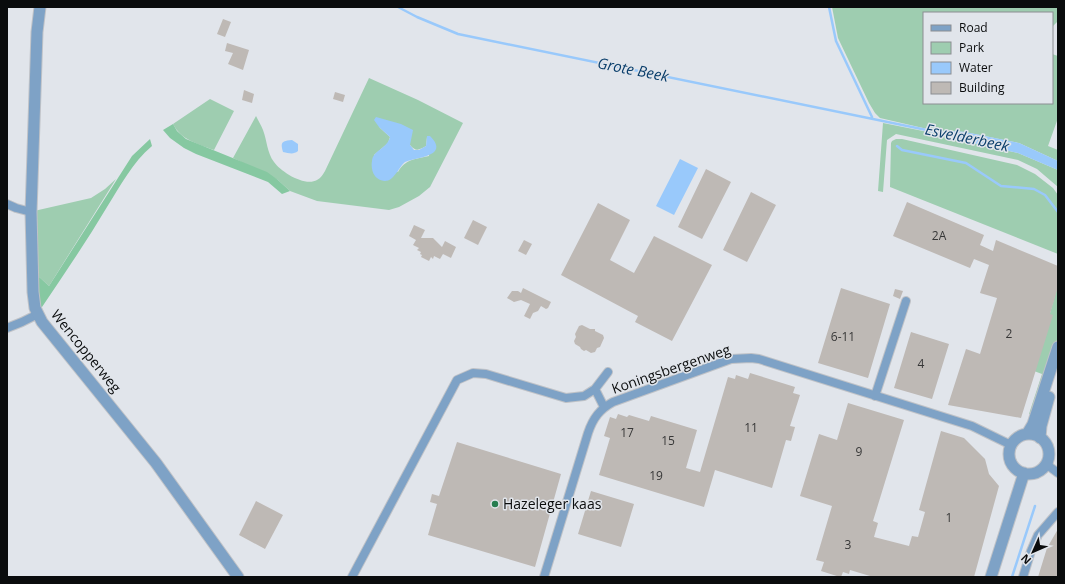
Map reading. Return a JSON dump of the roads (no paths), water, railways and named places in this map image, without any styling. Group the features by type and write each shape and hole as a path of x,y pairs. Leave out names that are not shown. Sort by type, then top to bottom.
{"street":[{"name":"Wencopperweg","path":"40,7 37,32 31,212 33,292 35,308 38,314 156,462 238,577"},
{"path":"7,204 31,212"},
{"path":"875,396 906,301"},
{"path":"7,328 38,314"},
{"path":"1027,434 1033,424 1058,347"},
{"name":"Koningsbergenweg","path":"544,577 592,422 604,407 623,398 732,359 759,359 972,426 1011,445"},
{"path":"1040,438 1041,426 1058,366"},
{"path":"352,577 457,380 473,373 486,374 566,398 584,396 595,389 608,372"},
{"path":"595,389 604,407"},
{"path":"1027,434 1040,438 1048,447 1049,454 1046,464 1041,470 1036,473 1024,473 1014,467 1009,457 1011,445 1015,440 1027,434"},
{"path":"1046,464 1058,473"},
{"path":"991,577 1024,473"},
{"path":"1023,577 1031,551 1038,535 1058,512"}],"water":[{"path":"376,117 401,124 413,130 410,145 414,150 419,150 426,146 427,136 430,136 435,143 436,148 434,152 429,155 405,162 394,176 387,181 382,181 377,178 372,170 373,157 386,144 390,137 374,120"},
{"name":"Esvelderbeek","path":"954,131 1019,143 1058,161 1058,170 1018,153 948,136"},
{"path":"292,140 298,144 298,151 293,153 283,152 282,144 286,141"},
{"path":"680,159 698,168 674,215 656,206"}],"waterway":[{"name":"Grote Beek","path":"398,7 417,17 458,34 951,135"},
{"path":"829,7 836,41 872,117"},
{"path":"897,146 902,150 966,163 1001,186 1034,189 1045,195 1058,212"},
{"path":"1012,577 1035,506"}],"place":[{"name":"Hazeleger kaas","path":"495,504"}]}
